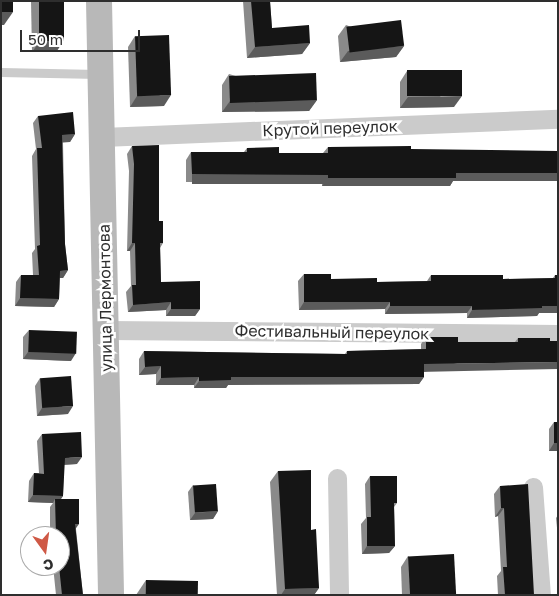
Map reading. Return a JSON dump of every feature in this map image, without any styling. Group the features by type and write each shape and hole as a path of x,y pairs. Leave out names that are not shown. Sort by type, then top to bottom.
{"street":[{"name":"улица Лермонтова","path":"99,1 111,595"},
{"name":"Крутой переулок","path":"102,137 558,120"},
{"name":"Фестивальный переулок","path":"106,330 558,334"},
{"path":"337,478 339,595"},
{"path":"532,487 542,595"}],"lane":[{"path":"1,72 101,74"}],"building":[{"path":"1,1 13,1 13,12 1,12"},
{"path":"39,1 64,1 64,41 39,41"},
{"path":"251,1 270,1 272,28 309,25 310,43 255,47"},
{"path":"401,20 404,46 350,53 346,27"},
{"path":"169,35 171,95 137,96 135,36"},
{"path":"407,70 462,70 462,96 407,96"},
{"path":"316,73 317,100 230,103 229,76"},
{"path":"73,112 75,134 62,135 65,244 68,270 60,271 59,299 20,298 21,275 39,275 37,246 40,245 37,148 42,148 38,116"},
{"path":"159,145 159,221 163,221 163,243 160,243 161,282 200,281 200,309 171,309 171,302 133,305 132,285 136,285 135,243 132,243 134,164 132,146"},
{"path":"411,146 411,149 558,151 558,173 456,173 456,178 328,178 328,175 192,174 191,152 247,152 247,148 279,147 279,153 328,153 328,147"},
{"path":"304,274 331,274 331,279 377,278 377,282 431,281 431,275 503,275 503,279 555,278 555,275 558,275 558,306 472,310 472,306 390,306 390,302 304,302"},
{"path":"29,330 77,332 76,354 28,352"},
{"path":"426,337 458,337 458,342 518,342 518,338 550,338 550,341 558,341 558,362 424,364 424,377 231,377 231,380 199,381 199,377 161,378 161,366 145,367 144,351 347,354 347,351 426,349"},
{"path":"71,376 73,406 42,408 40,378"},
{"path":"554,422 558,422 558,443 554,443"},
{"path":"81,432 82,457 65,458 63,496 33,495 34,473 44,474 42,434"},
{"path":"311,470 311,530 316,529 319,588 285,589 278,471"},
{"path":"370,476 397,476 397,503 394,503 395,546 367,546 367,517 371,517"},
{"path":"216,484 218,511 195,513 193,486"},
{"path":"528,484 534,595 505,595 503,567 507,567 504,508 501,508 500,486"},
{"path":"55,499 79,499 79,524 75,524 83,595 62,595 60,576 70,576 70,526 56,526"},
{"path":"454,554 456,595 410,595 408,556"},
{"path":"146,580 198,581 198,595 146,595"}]}
